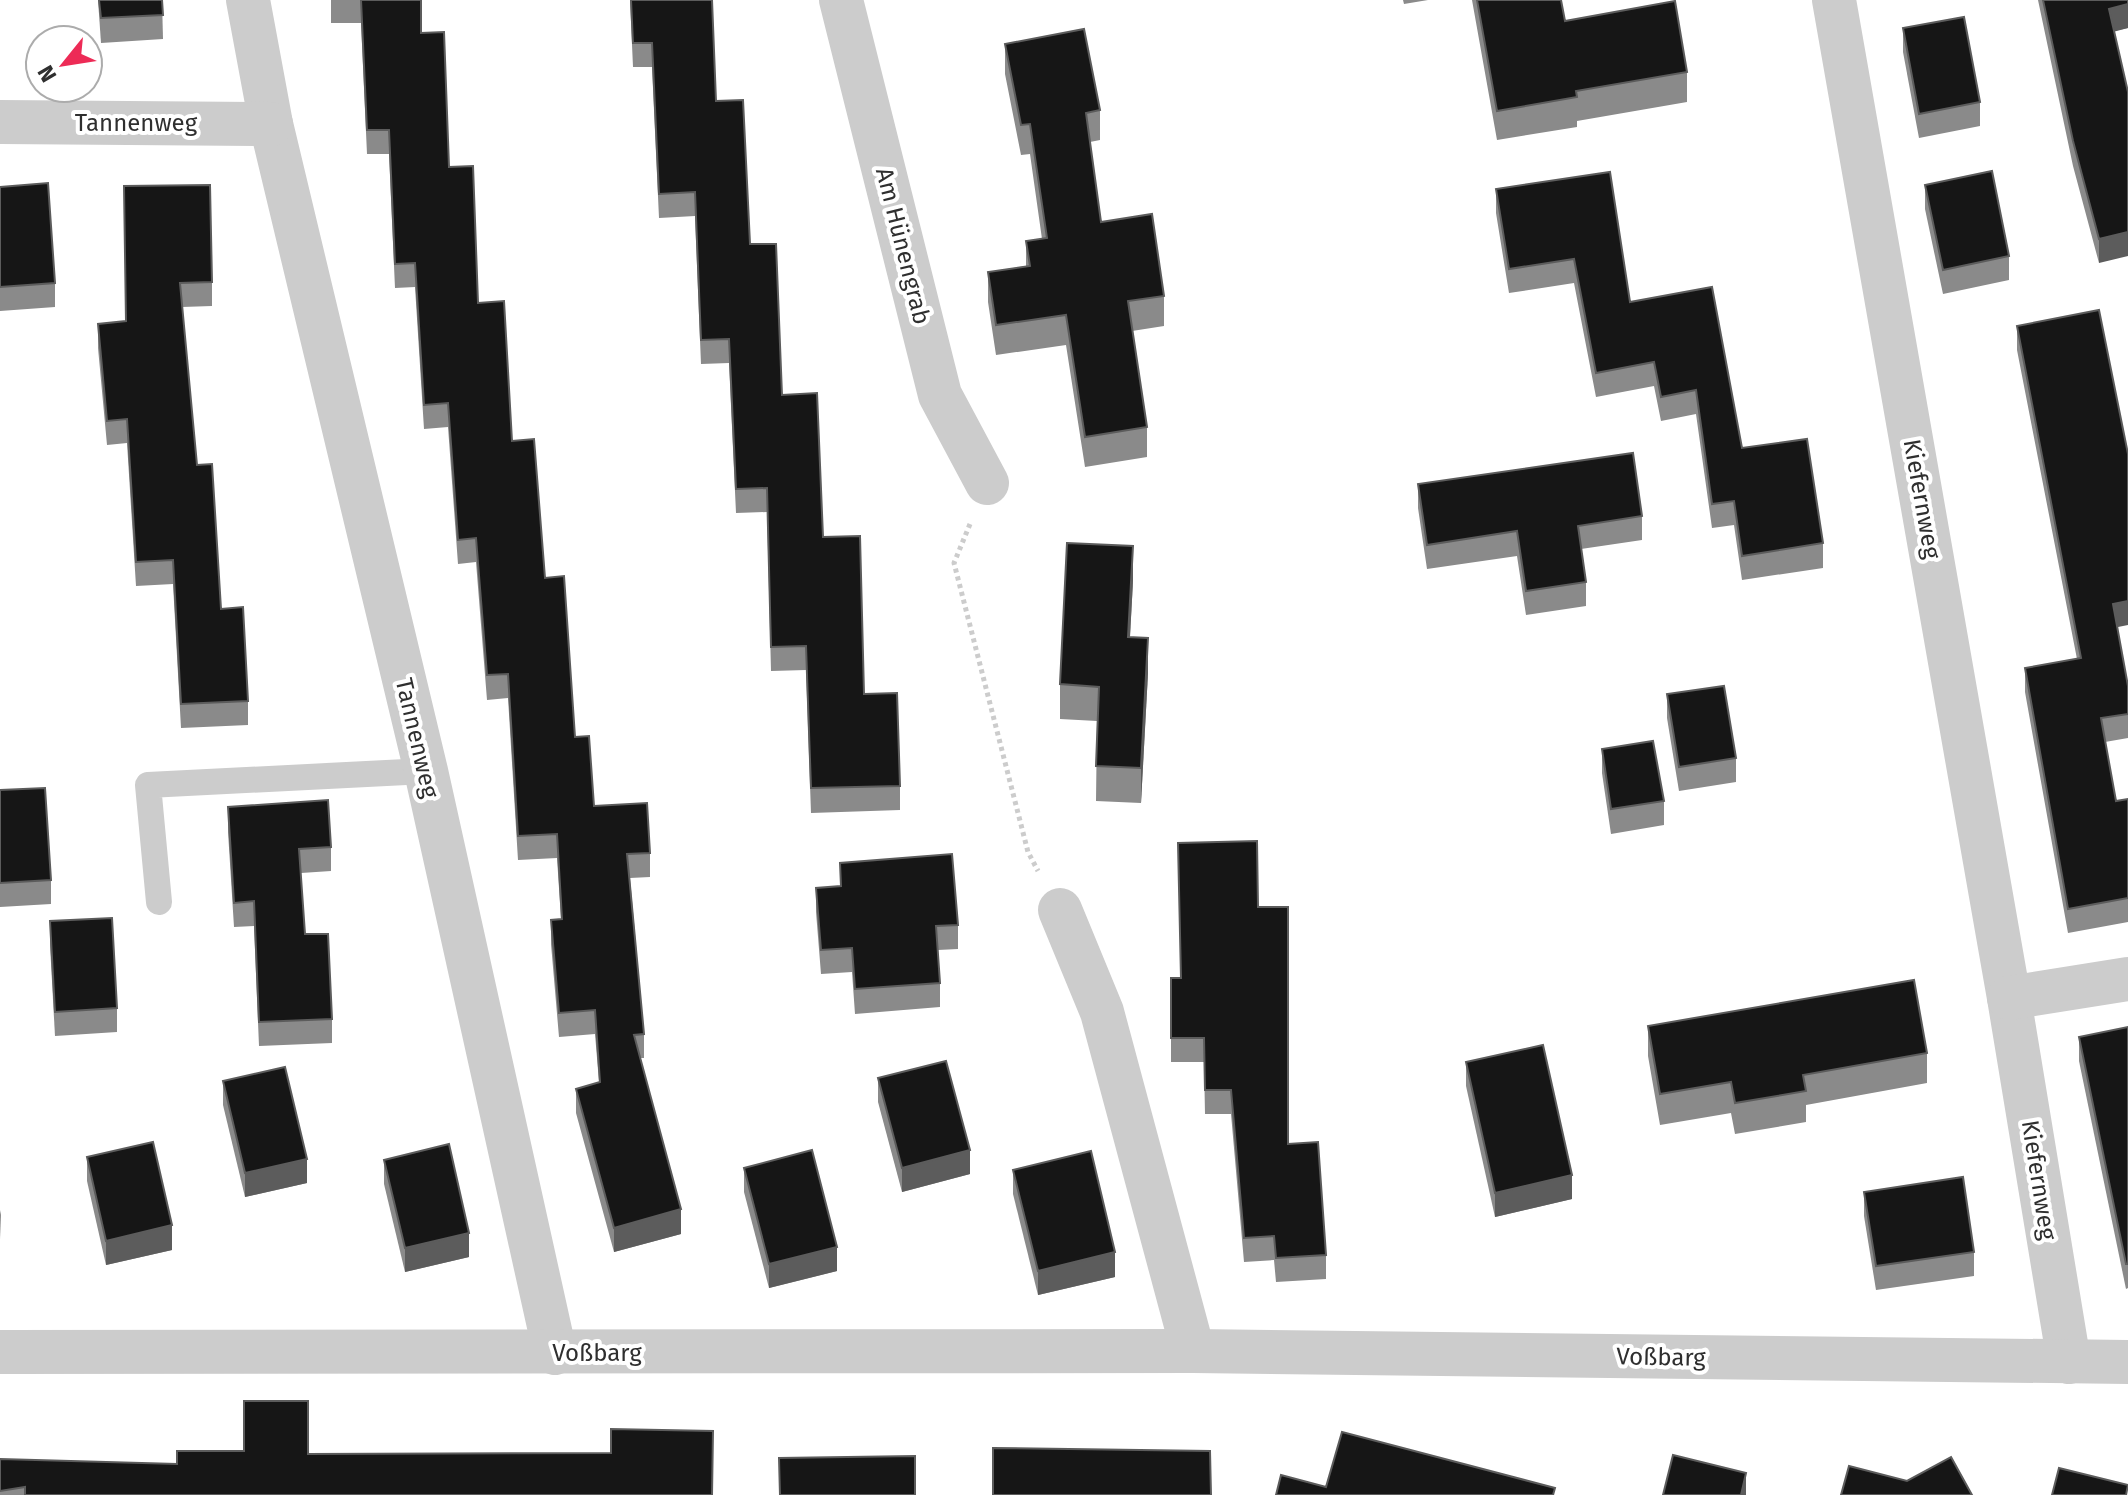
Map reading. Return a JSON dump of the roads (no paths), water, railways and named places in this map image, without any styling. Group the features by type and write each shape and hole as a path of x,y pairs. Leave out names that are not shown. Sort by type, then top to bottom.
{"street":[{"name":"Tannenweg","path":"248,0 271,124 426,771 555,1353"},
{"name":"Am Hünengrab","path":"841,0 940,395 987,483"},
{"name":"Kiefernweg","path":"1834,0 2009,998 2069,1362"},
{"name":"Tannenweg","path":"0,122 271,124"},
{"path":"1060,910 1102,1012 1193,1351"},
{"path":"2009,998 2128,979"},
{"name":"Voßbarg","path":"0,1352 1193,1351 2128,1362"}],"lane":[{"path":"159,902 148,785 426,771"}]}
